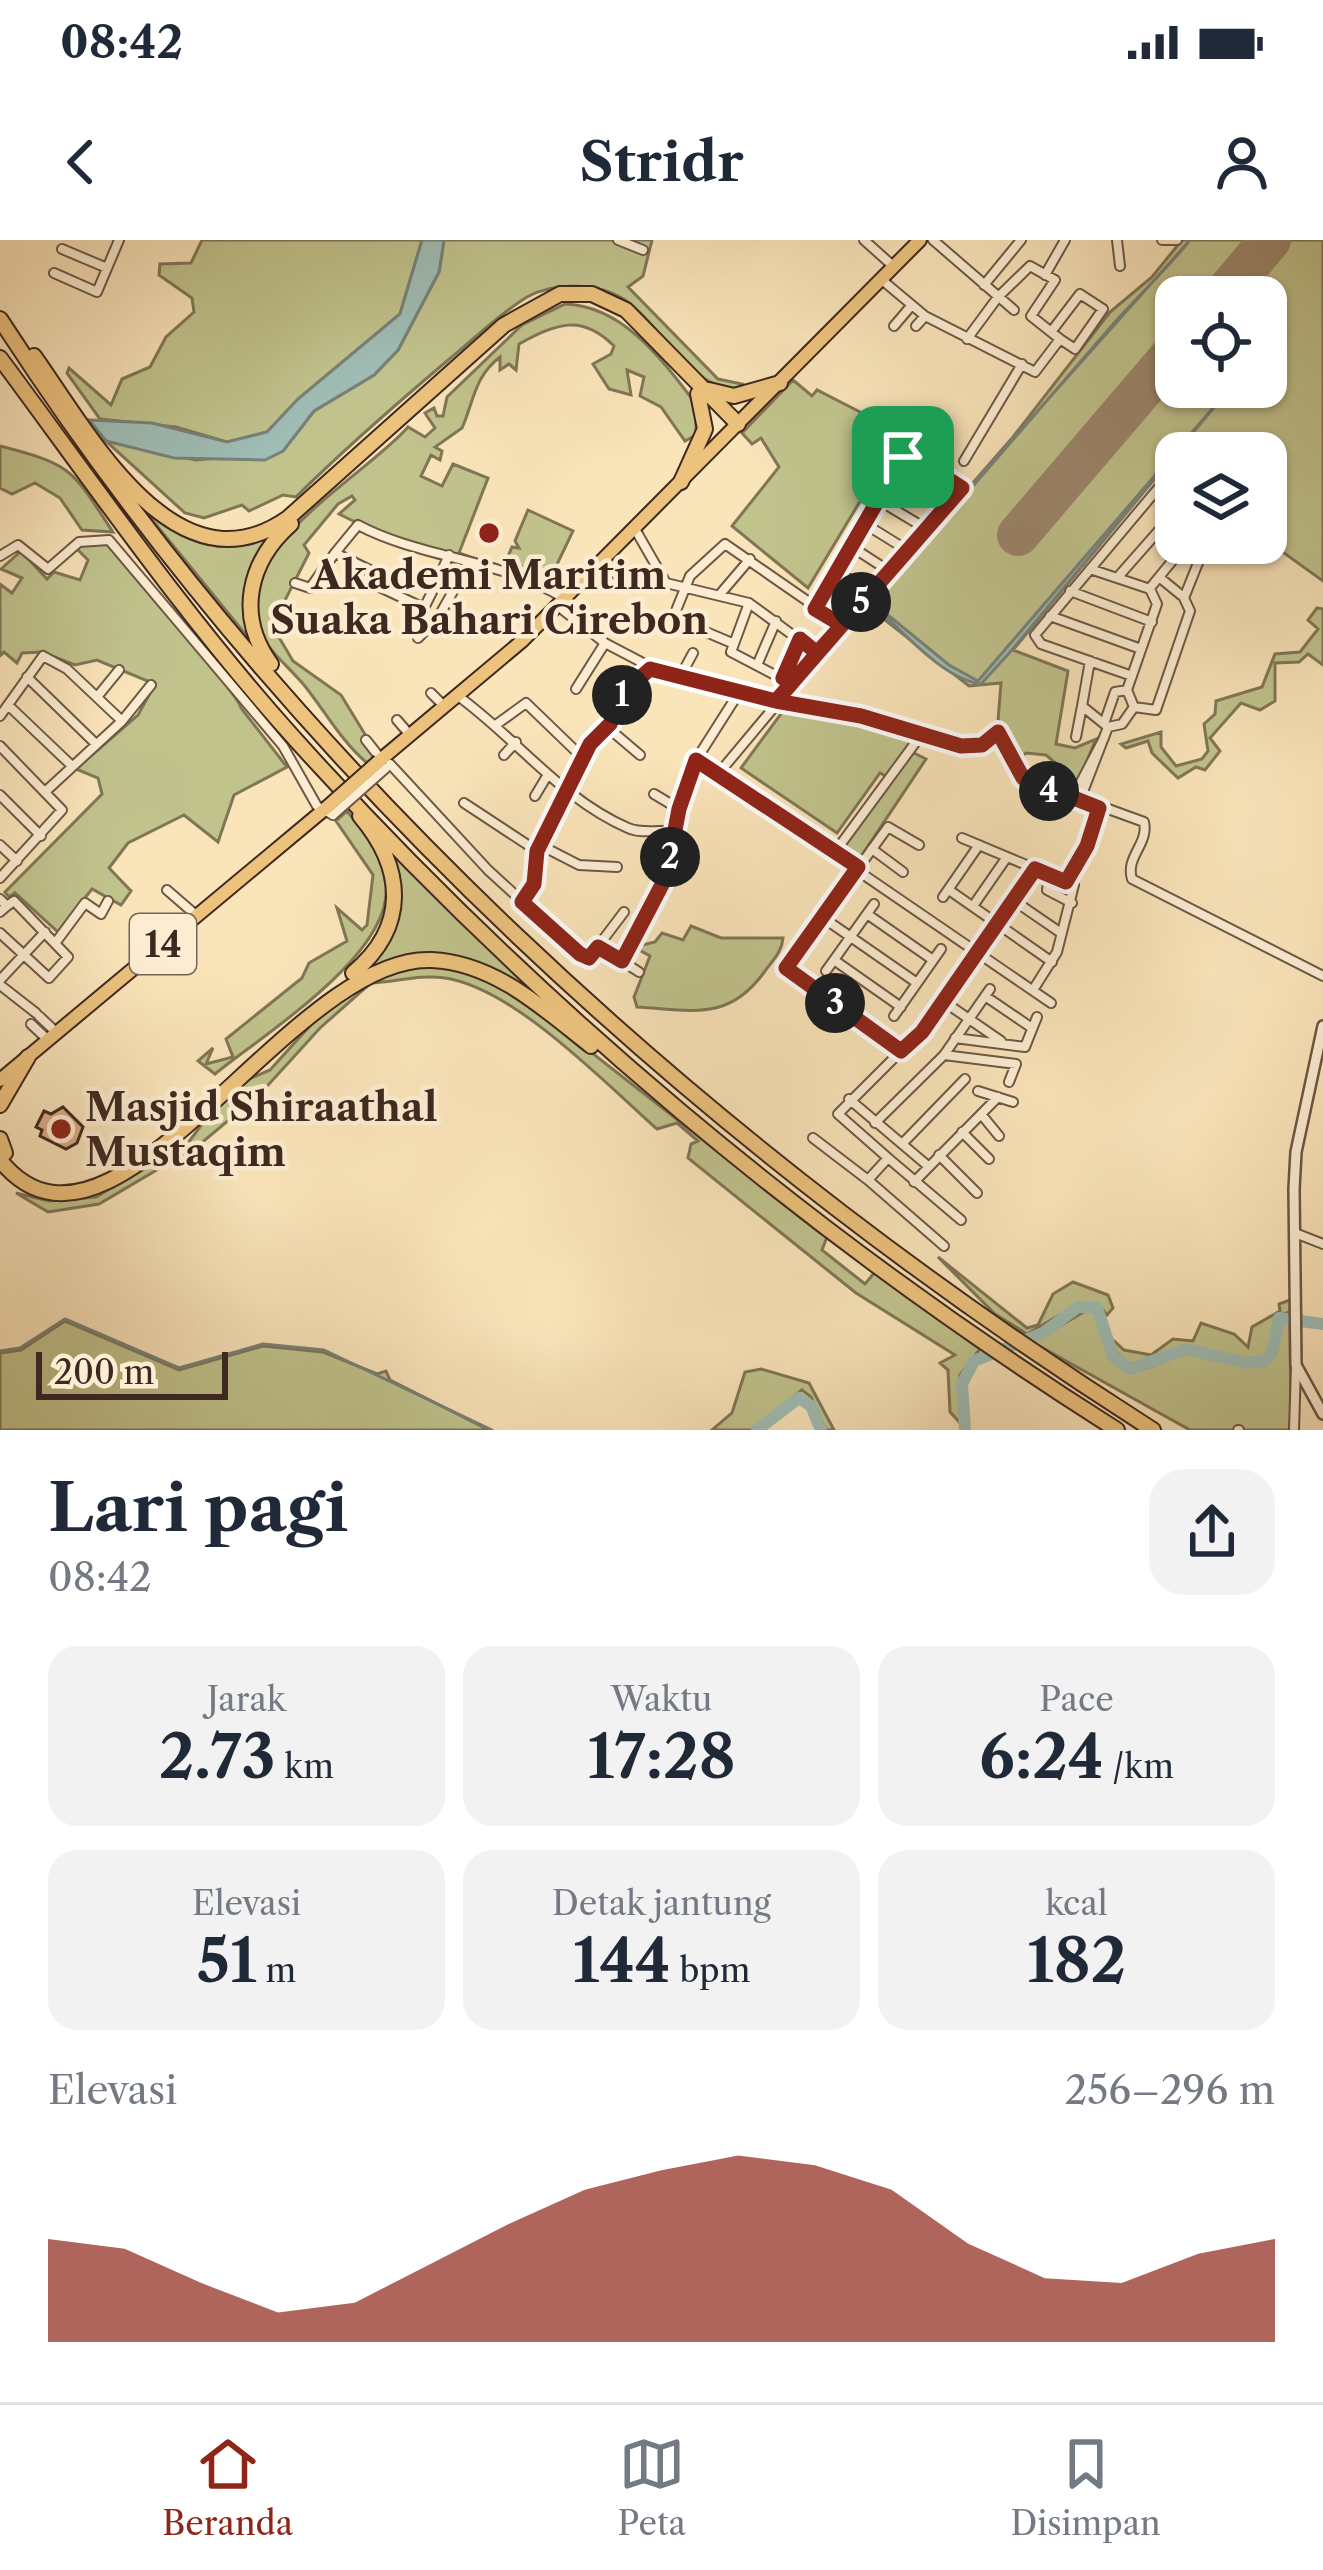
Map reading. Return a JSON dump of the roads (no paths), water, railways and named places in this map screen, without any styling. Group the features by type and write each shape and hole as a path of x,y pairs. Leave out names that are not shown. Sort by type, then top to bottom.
{"highway":[{"name":"14","path":"0,1080 327,811 522,641 920,240"},
{"path":"105,462 179,528 214,539 256,536 295,512 504,325 537,302 568,292 602,296 626,310 735,427"},
{"path":"311,722 255,636 250,597 260,562 284,531 515,322 564,297 608,303 701,391 734,396 779,382"},
{"path":"0,308 47,382"},
{"path":"0,320 105,462 311,722 583,1000 789,1172 995,1325 1154,1430"},
{"path":"0,358 83,475 365,821 394,875 395,912 381,946 299,1019 97,1182 71,1189 45,1184 1,1150"},
{"path":"681,482 705,429 701,391"},
{"path":"294,738 569,1015 685,1119"},
{"path":"1,1150 31,1187 52,1196 99,1190 168,1140 351,982 414,960 460,964 507,984 985,1341 1117,1430"},
{"path":"0,1105 28,1057"}],"street":[{"path":"618,240 643,250"},
{"path":"864,240 894,267"},
{"path":"933,240 1014,310"},
{"path":"984,285 1021,240"},
{"path":"1045,274 1064,240"},
{"path":"1117,240 1120,266"},
{"path":"1162,240 1177,240"},
{"path":"54,273 97,292 115,241"},
{"path":"62,249 107,268"},
{"path":"967,340 998,297 1029,266 1055,280 1030,314 1051,332 1060,339 1075,349 1103,310 1080,294 1051,332"},
{"path":"882,280 925,316 1037,371 1060,339"},
{"path":"894,326 911,306"},
{"path":"916,326 925,316"},
{"path":"964,461 1022,364"},
{"path":"787,681 842,625 961,485 908,453 815,609"},
{"path":"893,476 944,508"},
{"path":"1132,676 1037,642 1036,632 1155,491"},
{"path":"880,501 925,528"},
{"path":"866,524 907,550"},
{"path":"295,583 310,588 358,525 391,543 449,555 561,602 605,643 650,669 712,681 738,694 861,716 973,747 998,732 1020,775 1144,822 1144,838 1131,863 1132,879 1323,976"},
{"path":"635,529 666,583 748,603 817,653"},
{"path":"1118,578 1155,535"},
{"path":"0,556 18,545 48,569 79,542 109,540 283,746 327,811"},
{"path":"732,644 673,618 684,590 721,546 733,545 842,625"},
{"path":"852,547 889,571"},
{"path":"335,553 387,576 435,586"},
{"path":"424,608 449,555"},
{"path":"721,593 750,559"},
{"path":"353,561 350,573 440,616"},
{"path":"418,638 440,616 469,562"},
{"path":"601,563 634,587 655,568"},
{"path":"1150,589 1170,564"},
{"path":"1134,707 1155,711 1190,614 1183,603 1197,564"},
{"path":"1089,568 1150,589 1157,604 1127,690 1134,707"},
{"path":"837,572 871,592"},
{"path":"1160,577 1181,595"},
{"path":"1070,591 1152,622"},
{"path":"823,596 851,614"},
{"path":"748,603 732,653 787,681"},
{"path":"1050,616 1141,650"},
{"path":"758,663 776,621"},
{"path":"508,631 522,641"},
{"path":"718,773 776,701 800,639"},
{"path":"576,689 605,643"},
{"path":"680,677 693,653"},
{"path":"0,716 43,656 67,669 122,721"},
{"path":"1076,736 1090,661"},
{"path":"522,902 534,884 539,848 583,758 607,727 623,693 650,669"},
{"path":"97,698 118,670"},
{"path":"27,677 96,744"},
{"path":"46,791 122,721 151,685"},
{"path":"1076,800 1104,738 1115,692 1127,690"},
{"path":"431,693 445,708"},
{"path":"622,961 658,898 696,760 738,694"},
{"path":"458,696 497,724 569,792 632,830 675,831"},
{"path":"497,724 525,703 583,758"},
{"path":"8,705 72,766"},
{"path":"1082,706 1107,725 1122,724 1134,707"},
{"path":"397,720 411,736"},
{"path":"607,727 640,755"},
{"path":"835,852 920,735"},
{"path":"366,740 522,902 580,954 589,958 624,912"},
{"path":"503,754 516,742"},
{"path":"0,746 62,810 0,878"},
{"path":"696,760 1051,1003"},
{"path":"535,796 548,776"},
{"path":"654,794 679,809"},
{"path":"0,795 41,836"},
{"path":"464,803 539,848 579,865 617,867"},
{"path":"1068,877 1099,808"},
{"path":"901,1051 786,968 891,826 920,845"},
{"path":"962,838 1035,869 1068,877 1075,888 1052,962 1033,990"},
{"path":"0,845 17,861"},
{"path":"980,845 946,893 1052,962"},
{"path":"872,849 903,872"},
{"path":"973,907 1007,857"},
{"path":"845,1104 901,1051 943,1001 1035,869"},
{"path":"1049,874 1047,890 1072,903"},
{"path":"167,890 197,916"},
{"path":"1013,900 1062,934"},
{"path":"56,942 85,903 101,914 109,901"},
{"path":"0,932 51,978 68,957 14,902 2,905"},
{"path":"826,971 874,904"},
{"path":"867,914 933,960"},
{"path":"822,917 917,983"},
{"path":"45,932 0,983 53,1037"},
{"path":"598,947 638,972"},
{"path":"894,1016 941,949"},
{"path":"834,960 901,1007"},
{"path":"875,1123 944,1055 972,1022 988,993 1032,1028"},
{"path":"943,1001 1004,1043"},
{"path":"1009,1082 1036,1017"},
{"path":"969,1039 972,1022"},
{"path":"1294,1430 1295,1161 1323,1026"},
{"path":"955,1038 1025,1047"},
{"path":"944,1055 1016,1064"},
{"path":"902,1144 964,1079"},
{"path":"978,1091 1012,1102"},
{"path":"914,1182 998,1097"},
{"path":"845,1104 928,1166"},
{"path":"845,1104 888,1158 961,1220"},
{"path":"981,1114 999,1136"},
{"path":"962,1132 989,1159"},
{"path":"813,1138 944,1246"},
{"path":"939,1155 977,1193"},
{"path":"868,1180 888,1158"},
{"path":"1295,1233 1323,1244"},
{"path":"1296,1365 1318,1397 1323,1414"}],"water":[{"path":"422,240 444,240 439,272 398,350 374,375 314,411 283,451 265,460 174,458 106,441 89,420 152,423 227,442 267,432 298,399 400,314"},
{"path":"1052,395 872,602 949,665 978,681 1155,475 981,684 937,663 870,602"}],"waterway":[{"path":"965,1430 962,1384 974,1361 1043,1333 1078,1307 1097,1308 1113,1356 1130,1369 1186,1349 1246,1363 1265,1361 1272,1353 1279,1318 1323,1324"},
{"path":"0,1351 20,1348 65,1319 179,1368 263,1344 324,1350 492,1430"},
{"path":"757,1430 799,1398 811,1406 821,1430"}],"place":[{"name":"Akademi Maritim Suaka Bahari Cirebon","path":"489,533"},
{"name":"Masjid Shiraathal Mustaqim","path":"61,1129"}]}
